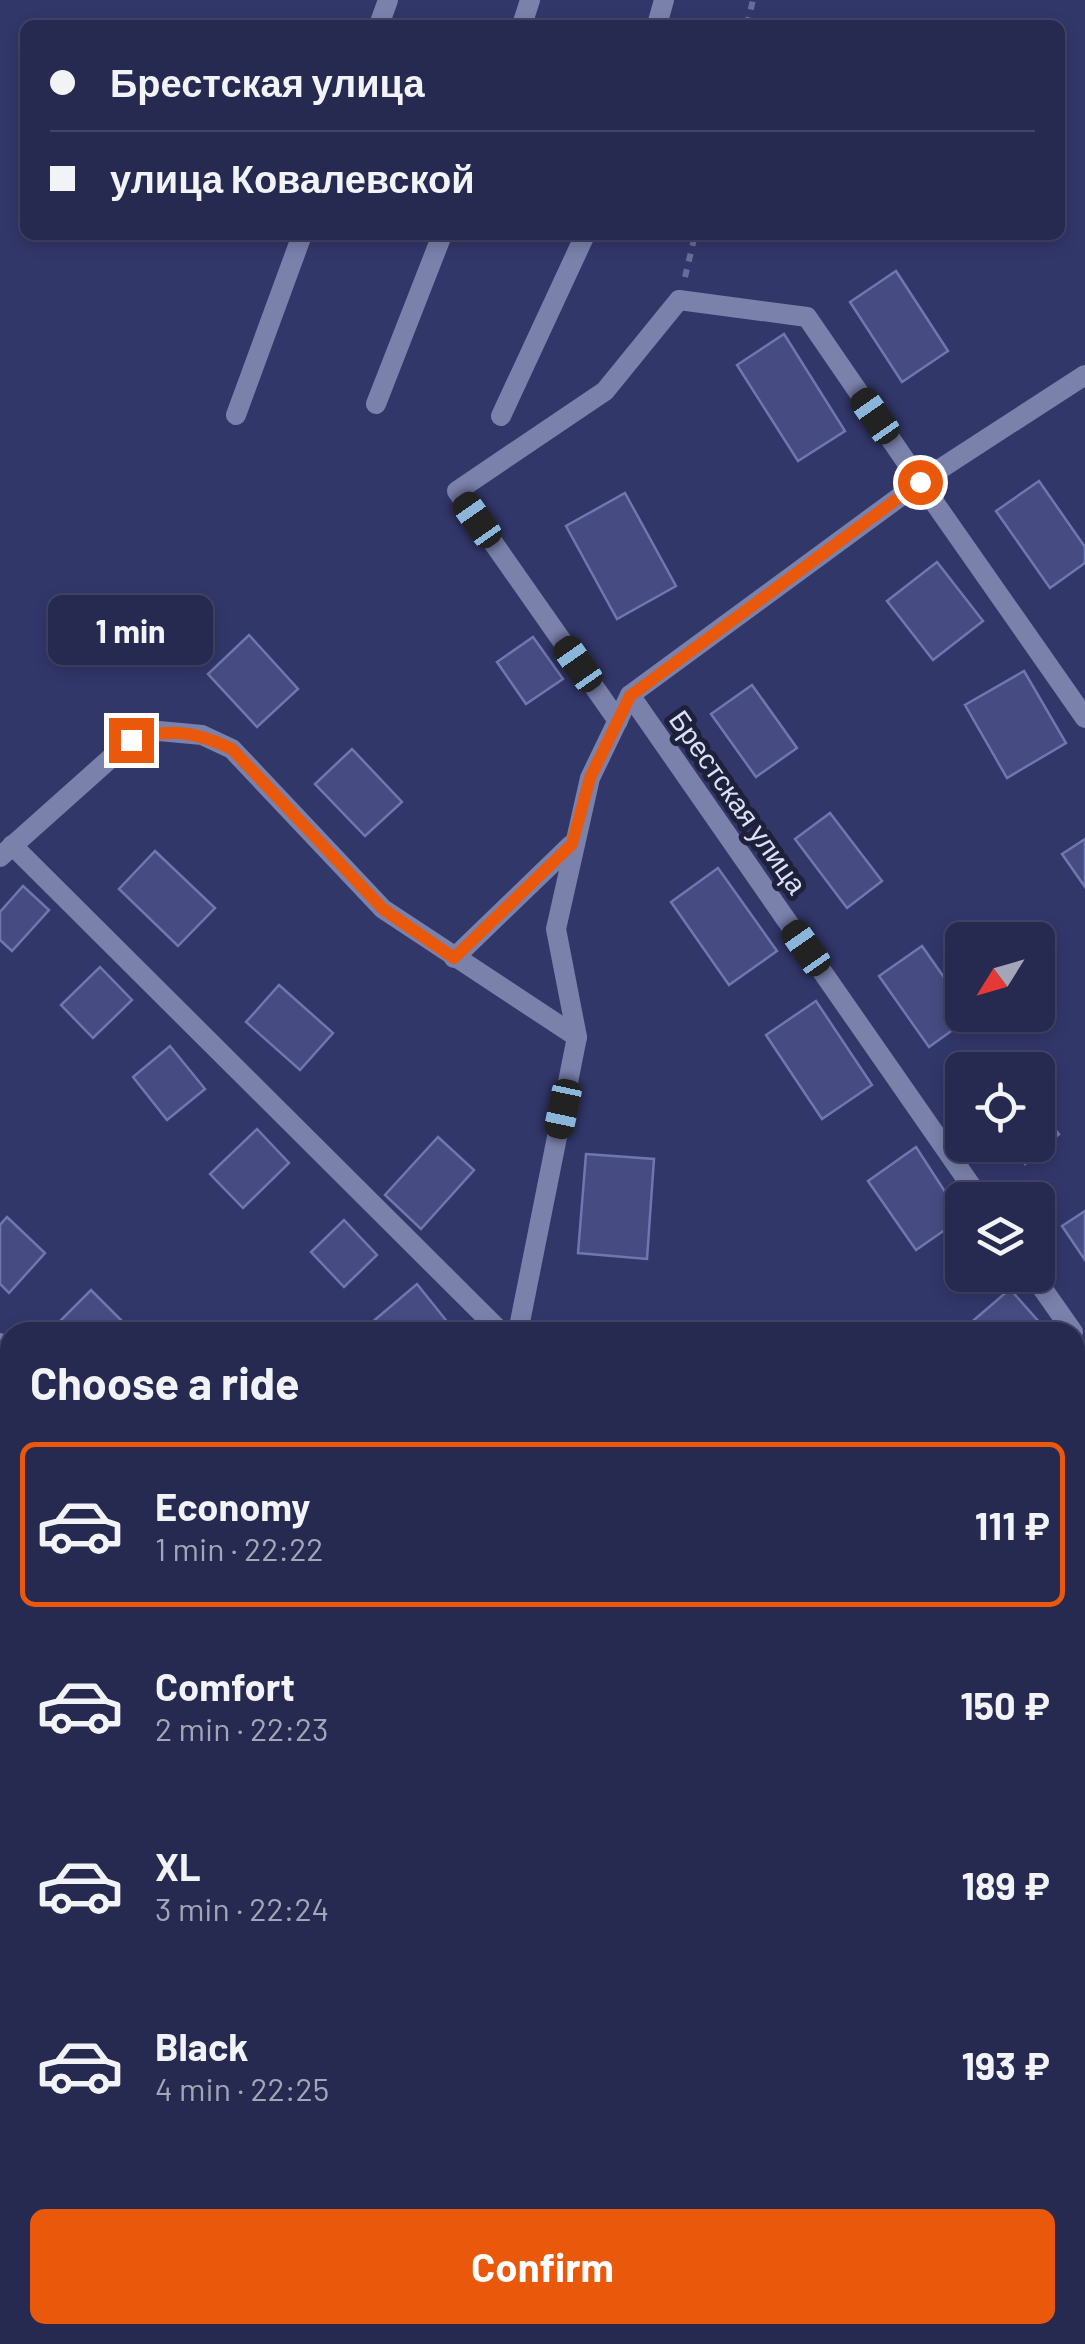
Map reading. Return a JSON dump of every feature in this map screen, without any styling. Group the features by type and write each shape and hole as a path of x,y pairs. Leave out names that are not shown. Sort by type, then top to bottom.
{"street":[{"path":"236,415 300,240"},
{"path":"376,404 440,240"},
{"path":"502,416 584,240"},
{"path":"618,721 457,491 605,391 679,300 807,317 1085,718"},
{"name":"Брестская улица","path":"968,1182 630,696 920,482 1085,375"},
{"path":"520,1322 578,1037 556,929 572,844 590,778 630,696"},
{"path":"491,1322 6,851 131,740 159,732 202,735 232,749 383,909 578,1037"},
{"path":"454,958 572,844"},
{"path":"1045,1292 1066,1322"}],"path":[{"path":"679,300 694,240"}],"building":[{"path":"896,271 948,351 902,382 850,302"},
{"path":"784,334 845,431 798,461 737,365"},
{"path":"1039,481 1085,547 1085,563 1050,588 996,511"},
{"path":"625,493 676,586 617,619 566,526"},
{"path":"937,562 983,621 933,660 887,601"},
{"path":"249,635 298,689 257,727 208,674"},
{"path":"533,637 563,679 526,704 497,662"},
{"path":"1024,671 1066,743 1007,778 965,705"},
{"path":"752,685 797,748 756,777 711,714"},
{"path":"352,749 402,802 365,836 315,784"},
{"path":"830,813 882,881 847,908 795,839"},
{"path":"1085,839 1085,887 1062,854"},
{"path":"155,851 215,908 178,946 119,889"},
{"path":"718,868 777,951 729,985 671,902"},
{"path":"23,886 49,910 12,951 0,940 0,912"},
{"path":"922,946 945,979 945,1032 950,1032 929,1047 879,976"},
{"path":"100,967 132,1000 93,1038 61,1005"},
{"path":"279,985 333,1033 300,1070 246,1022"},
{"path":"816,1001 872,1085 822,1119 766,1035"},
{"path":"170,1046 205,1089 167,1120 133,1077"},
{"path":"257,1129 289,1163 243,1208 210,1174"},
{"path":"438,1137 474,1170 421,1229 385,1195"},
{"path":"916,1147 945,1192 945,1230 916,1250 868,1181"},
{"path":"586,1154 654,1159 647,1259 578,1253"},
{"path":"1085,1211 1085,1260 1062,1226"},
{"path":"7,1217 45,1253 9,1293 0,1284 0,1225"},
{"path":"344,1220 377,1255 344,1287 311,1252"},
{"path":"417,1284 447,1322 372,1322"},
{"path":"91,1290 123,1322 59,1322"},
{"path":"1007,1292 1013,1292 1039,1322 972,1322"}],"route":[{"path":"131,740 159,732 202,735 232,749 383,909 454,958 572,844 590,778 630,696 920,482"}]}
